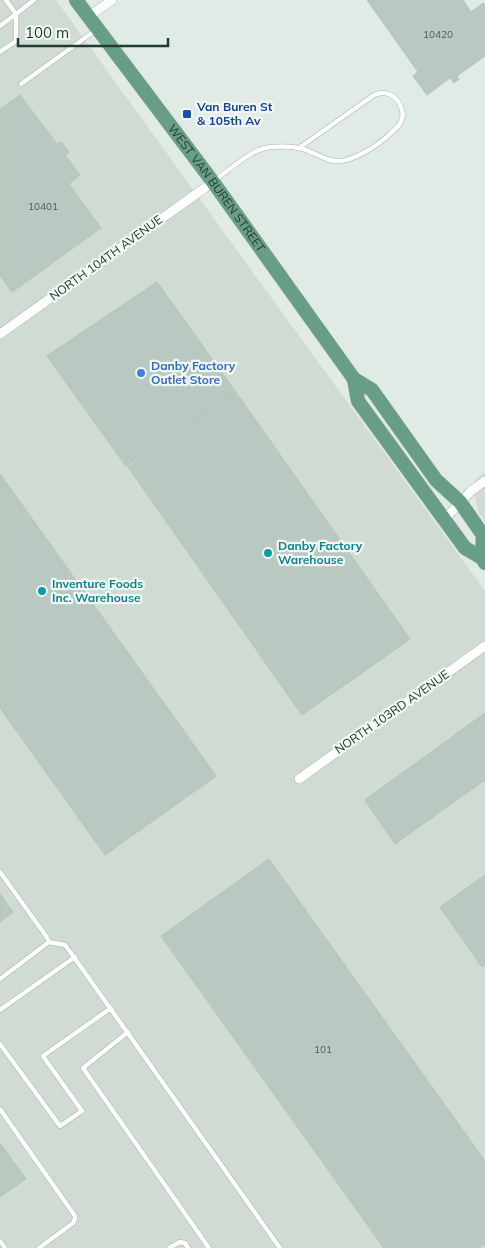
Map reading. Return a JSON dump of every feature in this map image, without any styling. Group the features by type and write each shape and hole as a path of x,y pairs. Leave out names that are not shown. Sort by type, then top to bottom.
{"main road":[{"name":"WEST VAN BUREN STREET","path":"76,0 212,182 354,379 372,390 436,480 460,502 483,535 483,561"},
{"name":"WEST VAN BUREN STREET","path":"354,379 358,401 465,548 483,561"},
{"path":"387,441 400,446 430,486 460,502"}],"street":[{"path":"88,17 112,0"},
{"name":"NORTH 104TH AVENUE","path":"0,334 212,182"},
{"path":"444,520 460,502 485,481"},
{"name":"NORTH 103RD AVENUE","path":"299,779 485,646"}],"lane":[{"path":"0,52 16,41 16,14 6,0"},
{"path":"0,26 34,0"},
{"path":"20,84 97,29"},
{"path":"212,182 256,151 267,148 299,148 335,161 346,161 374,147 402,121 403,113 395,98 382,92 374,95 299,148"},
{"path":"0,872 49,942"},
{"path":"0,979 49,942 65,945 280,1248"},
{"path":"0,1010 75,958"},
{"path":"0,1044 60,1126 82,1111 43,1056 111,1008"},
{"path":"128,1032 83,1068 209,1248"},
{"path":"0,1109 76,1219 73,1224 39,1248"},
{"path":"0,1241 5,1248"},
{"path":"169,1248 180,1242 185,1243 188,1248"}],"shaded area":[{"path":"0,0 56,0 485,591 485,1248 0,1248"},
{"path":"485,472 485,521 479,513 473,490 475,480"}],"building":[{"path":"367,0 463,0 471,12 483,3 485,5 485,56 457,76 459,79 454,83 450,78 427,95 413,76 418,72"},
{"path":"20,95 57,144 61,142 69,152 65,155 80,175 69,184 101,228 12,292 0,275 0,109"},
{"name":"Danby Factory Outlet Store","path":"157,282 235,391 126,466 47,356"},
{"name":"Danby Factory Warehouse","path":"235,391 410,639 302,715 128,467"},
{"name":"Inventure Foods Inc. Warehouse","path":"0,474 216,776 105,855 0,708"},
{"path":"485,713 485,780 395,844 365,800"},
{"path":"269,859 485,1161 485,1244 479,1248 384,1248 161,936"},
{"path":"485,875 485,965 482,967 440,907"},
{"path":"0,894 13,912 0,922"},
{"path":"0,1143 26,1179 0,1197"}],"place":[{"name":"Van Buren St & 105th Av","path":"187,114"},
{"name":"Danby Factory Outlet Store","path":"141,373"},
{"name":"Danby Factory Warehouse","path":"268,553"},
{"name":"Inventure Foods Inc. Warehouse","path":"42,591"}]}
